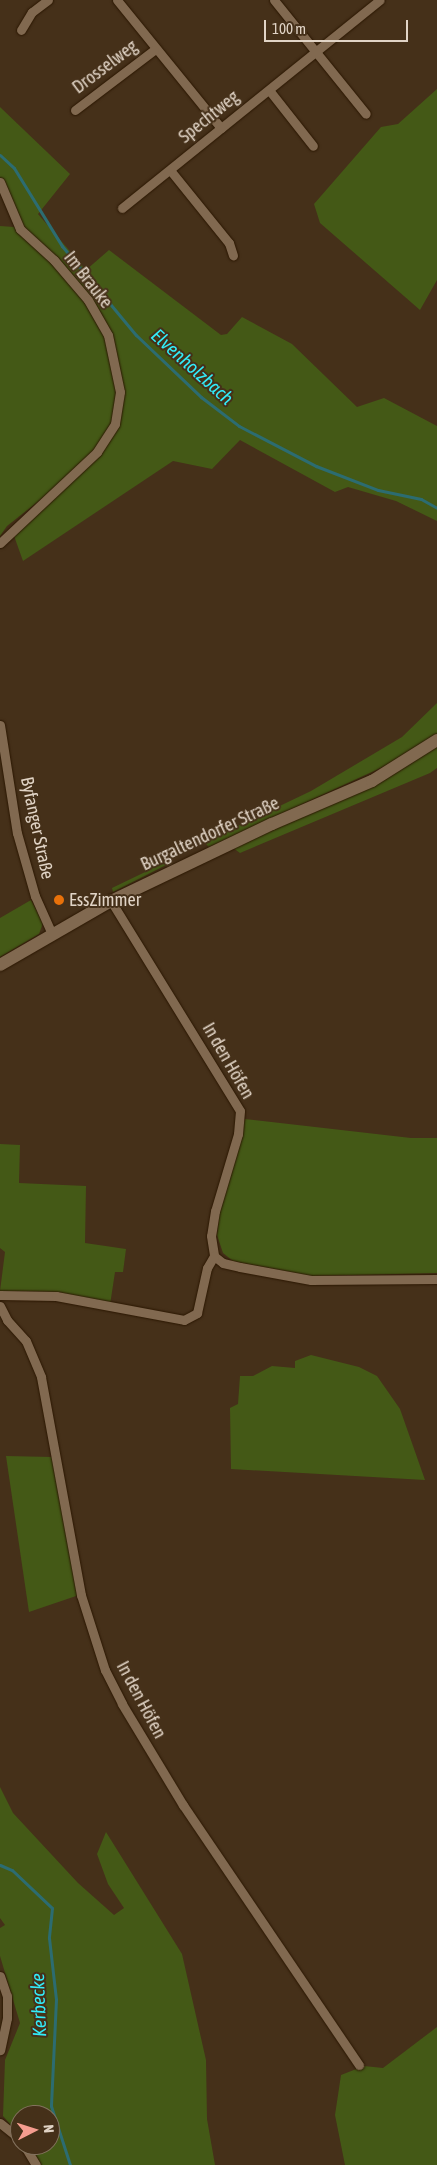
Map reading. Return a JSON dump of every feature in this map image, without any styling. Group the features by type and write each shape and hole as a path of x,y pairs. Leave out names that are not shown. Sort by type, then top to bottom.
{"main road":[{"name":"Burgaltendorfer Straße","path":"0,965 111,901 272,824 372,781 437,740"}],"street":[{"path":"21,30 32,12 48,0"},
{"name":"Drosselweg","path":"117,0 154,50 221,128"},
{"path":"274,0 366,114"},
{"name":"Spechtweg","path":"122,208 380,0"},
{"name":"Drosselweg","path":"75,110 154,50"},
{"path":"269,90 313,146"},
{"path":"170,170 229,243 233,255"},
{"name":"Im Brauke","path":"0,182 20,229 54,260 88,300 108,335 120,392 115,424 97,452 0,543"},
{"name":"Byfanger Straße","path":"0,726 18,833 36,896 52,934"},
{"name":"In den Höfen","path":"0,1295 56,1296 184,1320 197,1313 207,1268 214,1256 211,1236 215,1211 238,1134 240,1110 111,901"},
{"path":"214,1256 223,1263 311,1280 437,1279"},
{"name":"In den Höfen","path":"0,1306 7,1320 26,1341 41,1377 81,1595 105,1670 122,1704 183,1805 359,2065"},
{"path":"0,1976 7,1996 7,2018 0,2050"},
{"path":"0,2123 10,2131"}],"green space":[{"path":"437,89 437,280 420,310 320,223 314,204 381,127 398,124"},
{"path":"0,107 70,174 38,214 86,270 109,250 221,335 227,334 242,317 292,344 357,407 384,398 437,426 437,521 396,501 348,487 335,492 240,440 212,469 173,461 23,561 13,533 88,467 110,440 123,407 121,376 90,299 17,220 0,177"},
{"path":"0,226 14,227 52,262 87,303 106,336 118,406 106,437 83,466 7,526 0,536"},
{"path":"437,703 437,736 424,748 209,847 204,842 311,791 402,737"},
{"path":"437,740 437,768 430,773 240,853 229,845 372,781"},
{"path":"168,861 168,864 113,892 112,888"},
{"path":"31,900 43,923 39,934 0,957 0,918"},
{"path":"245,1119 411,1138 437,1138 437,1273 311,1276 233,1261 223,1253 217,1235 220,1211"},
{"path":"0,1144 20,1145 19,1183 86,1186 85,1243 126,1249 123,1272 115,1272 110,1305 59,1292 0,1291 5,1252 0,1248"},
{"path":"311,1355 359,1367 377,1376 400,1409 425,1480 231,1469 230,1408 238,1404 240,1376 253,1376 272,1366 295,1368 295,1361"},
{"path":"6,1456 52,1457 79,1595 29,1612"},
{"path":"0,1787 13,1813 78,1883 114,1915 124,1908 108,1884 97,1854 106,1832 182,1954 206,2060 207,2119 215,2165 39,2165 32,2155 60,2155 60,2105 10,2105 10,2124 3,2116 5,2060 20,2023 0,1956 0,1928 5,1925 0,1918"},
{"path":"437,2027 437,2165 345,2165 335,2115 341,2075 364,2066 383,2068"}],"waterway":[{"name":"Elvenholzbach","path":"0,155 14,168 62,246 136,335 201,397 239,426 316,466 378,490 421,499 437,508"},
{"name":"Kerbecke","path":"0,1865 12,1870 52,1908 49,1938 56,1999 51,2106 70,2165"}],"place":[{"name":"EssZimmer","path":"59,900"}]}
